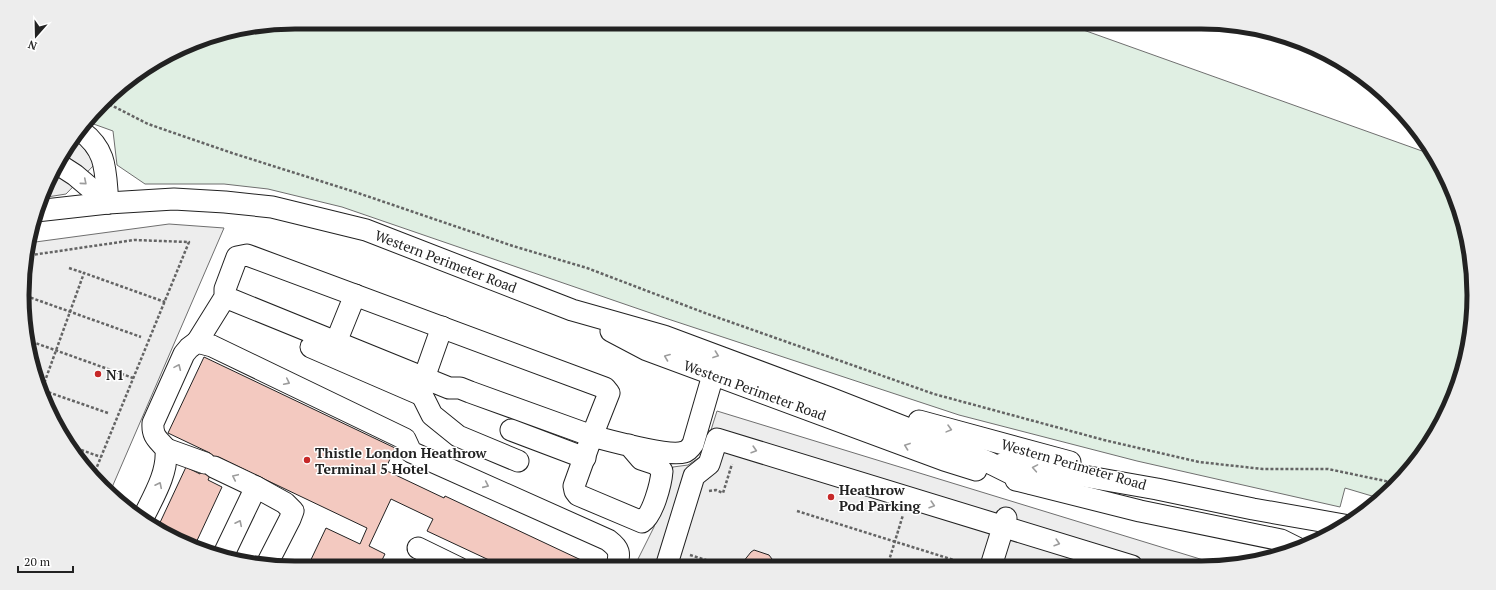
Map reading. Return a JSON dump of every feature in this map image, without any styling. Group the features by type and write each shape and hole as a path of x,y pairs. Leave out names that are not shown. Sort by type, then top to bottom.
{"street":[{"path":"84,133 95,142 105,164 108,202"},
{"path":"62,167 75,175 108,202"},
{"name":"Western Perimeter Road","path":"43,210 108,202 174,199 225,202 272,207 318,217 366,230 572,310 664,336 830,398 932,438 990,463 1030,483"},
{"path":"269,560 293,511 285,503 256,487 209,465 166,449 154,437 152,429 152,423 184,354 197,342 221,302 237,257 247,255 605,388 609,393 574,486 575,491 578,495 642,522 646,520 649,514 661,483 662,471 656,464 641,459 629,445"},
{"path":"336,342 355,295"},
{"path":"221,302 336,342 423,387"},
{"path":"221,302 423,387 460,388 592,436 668,453 685,452 693,444 712,375"},
{"name":"Western Perimeter Road","path":"572,310 647,350 944,460 992,475 1030,483 1140,511 1281,540 1291,545"},
{"path":"442,328 423,387 432,415 458,436 518,460"},
{"path":"197,342 212,346 405,439 411,452 608,540 617,548 620,554 618,561"},
{"name":"Western Perimeter Road","path":"830,398 1066,460 1156,489"},
{"path":"511,430 585,458"},
{"path":"674,559 694,476 709,464 717,439 908,498 1005,523 1117,561"},
{"path":"145,514 165,472 167,458 166,449"},
{"name":"Western Perimeter Road","path":"944,460 1021,465 1336,524"},
{"path":"225,552 256,487"},
{"path":"994,561 1005,523"},
{"path":"418,548 445,561"}],"path":[{"path":"110,104 148,124 232,153 363,194 513,246 587,268 705,313 934,394 1104,440 1199,462 1263,469 1328,470 1390,482"},
{"path":"32,255 134,240 189,242 95,470"},
{"path":"69,268 165,302"},
{"path":"43,382 84,273"},
{"path":"29,297 141,338"},
{"path":"33,342 133,378"},
{"path":"47,392 108,413"},
{"path":"78,449 101,457"},
{"path":"889,561 908,498"},
{"path":"797,511 957,561"},
{"path":"674,559 688,561"}],"green space":[{"path":"295,29 1081,29 1425,152 1440,177 1447,193 1462,243 1465,260 1467,295 1465,330 1458,364 1447,397 1440,413 1422,443 1401,470 1374,497 1345,488 1340,507 1137,461 959,415 665,318 342,207 268,189 224,184 145,184 117,165 113,131 92,123 120,95 147,74 177,56 193,49 226,38 260,31"}],"shaded area":[{"path":"78,141 95,164 66,194 48,197 56,177"},
{"name":"N1","path":"169,224 224,228 112,488 95,470 74,443 56,413 43,381 31,330 29,295 31,260 34,242"},
{"name":"Heathrow Pod Parking","path":"717,411 1206,561 637,561 654,527 673,467 688,465 700,457 704,452"}],"building":[{"name":"Thistle London Heathrow Terminal 5 Hotel","path":"204,357 395,448 385,470 444,498 445,496 583,561 491,561 427,531 433,519 391,499 369,546 385,554 382,561 310,561 326,528 360,544 367,528 218,457 208,480 222,487 196,542 177,534 160,524 186,467 200,474 210,453 168,433"},
{"path":"754,550 769,555 772,561 744,561"}],"place":[{"name":"N1","path":"98,374"},
{"name":"Thistle London Heathrow Terminal 5 Hotel","path":"307,460"},
{"name":"Heathrow Pod Parking","path":"831,497"}]}
